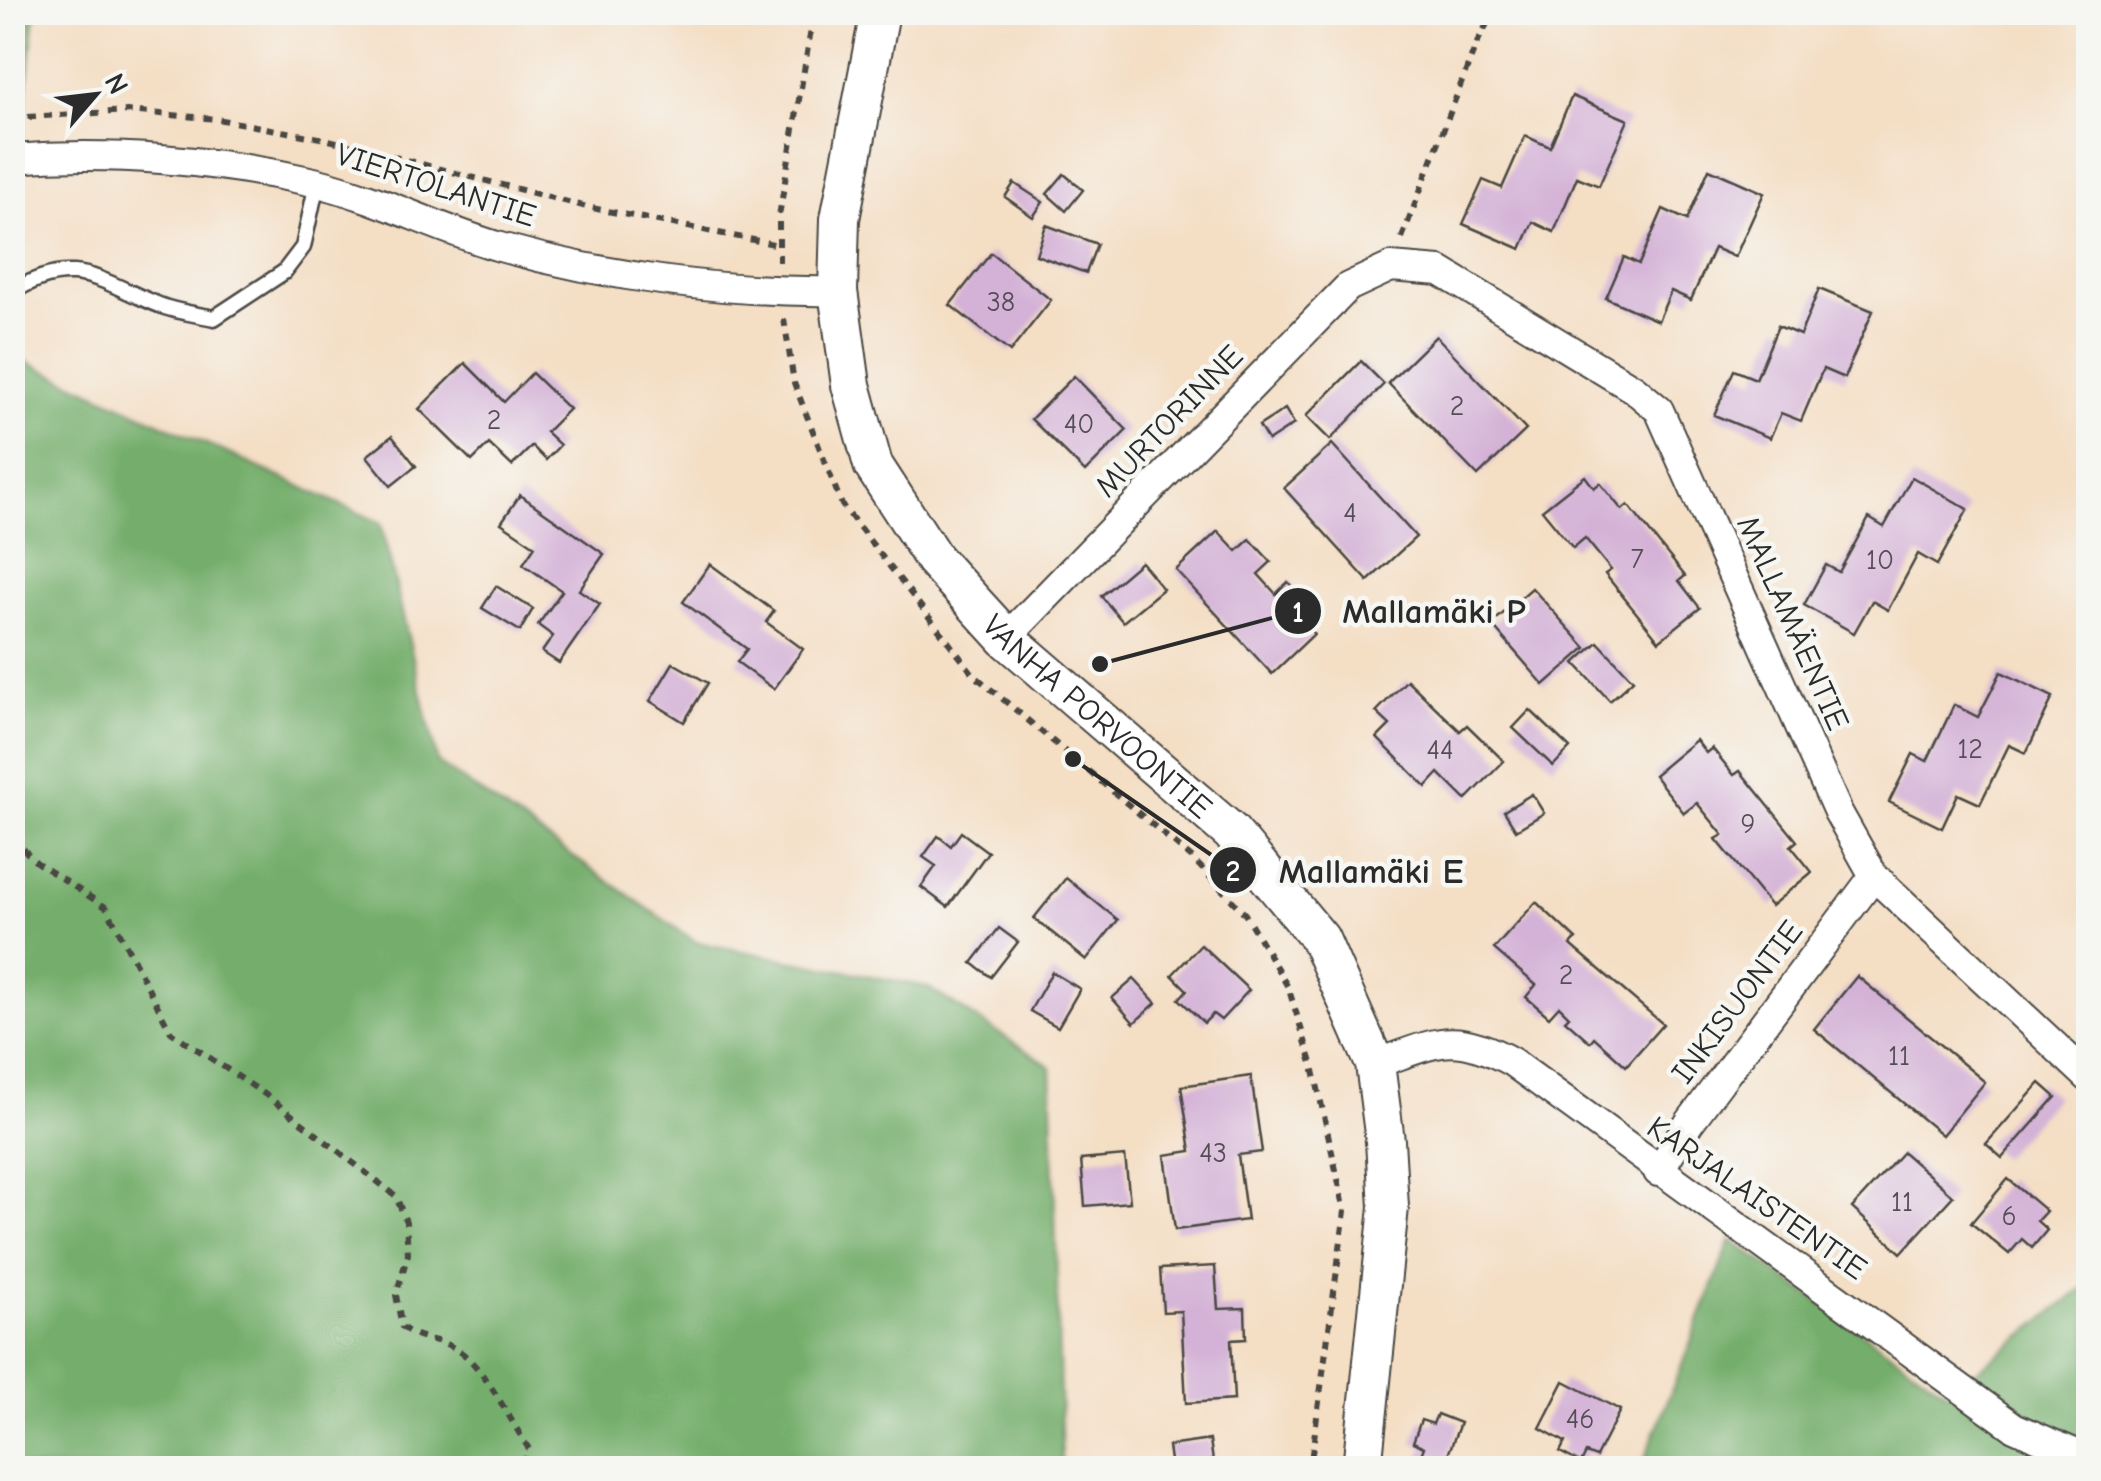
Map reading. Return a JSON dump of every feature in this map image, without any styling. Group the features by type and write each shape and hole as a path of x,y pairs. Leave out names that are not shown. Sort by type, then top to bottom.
{"main road":[{"name":"VANHA PORVOONTIE","path":"880,12 840,218 838,291 851,385 874,465 934,559 1006,638 1231,832 1320,939 1374,1064 1389,1207 1362,1468"}],"street":[{"name":"VIERTOLANTIE","path":"12,159 188,161 317,183 502,248 646,276 780,292 838,291"},
{"name":"MURTORINNE","path":"1006,638 1348,287 1392,267"},
{"name":"MALLAMÄENTIE","path":"1392,267 1440,270 1634,389 1659,410 1838,812 1874,876 2088,1078"},
{"name":"INKISUONTIE","path":"1658,1172 1689,1124 1874,876"},
{"name":"KARJALAISTENTIE","path":"1374,1064 1442,1041 1476,1043 1512,1062 1658,1172 1729,1218 2026,1435 2088,1459"}],"lane":[{"path":"12,292 43,273 91,273 162,306 214,318 284,272 304,247 317,183"}],"path":[{"path":"814,12 779,216 780,292 794,383 842,505 974,676 1192,858 1245,914 1288,987 1312,1066 1344,1211 1310,1468"},
{"path":"1392,267 1476,45 1493,12"},
{"path":"12,118 127,111 216,119 324,139 587,206 779,245"},
{"path":"12,838 36,862 107,908 172,1032 266,1096 396,1196 406,1222 408,1254 396,1295 402,1327 419,1340 441,1340 465,1354 530,1449 522,1468"},
{"path":"12,1431 18,1451 35,1468"}],"green space":[{"path":"12,13 35,13 22,134 13,135"},
{"path":"13,356 381,523 438,763 696,942 927,987 1051,1067 1062,1468 13,1468"},
{"path":"1731,1240 1948,1393 2088,1285 2088,1468 1641,1468"}],"building":[{"path":"1572,96 1628,120 1599,186 1577,177 1554,232 1533,222 1521,249 1463,224 1483,180 1502,188 1525,136 1550,147"},
{"path":"1709,169 1764,193 1735,257 1714,248 1691,300 1671,291 1658,321 1606,298 1624,257 1639,264 1663,209 1687,220"},
{"path":"1064,174 1083,190 1066,211 1047,194"},
{"path":"1014,183 1043,202 1033,217 1005,197"},
{"path":"1046,225 1097,244 1086,273 1036,255"},
{"path":"991,253 1051,300 1010,352 950,305"},
{"path":"1819,289 1873,311 1844,378 1823,369 1801,421 1781,413 1770,438 1714,415 1734,370 1756,379 1778,326 1800,335"},
{"path":"1436,336 1526,430 1478,476 1388,383"},
{"path":"1361,361 1384,384 1330,440 1306,416"},
{"path":"465,363 504,402 532,373 569,409 546,432 560,445 546,460 532,446 512,466 489,444 472,461 419,409"},
{"path":"1074,376 1127,430 1085,472 1031,419"},
{"path":"1285,409 1294,424 1268,441 1259,426"},
{"path":"392,436 416,466 391,486 367,456"},
{"path":"1332,444 1416,537 1368,581 1284,488"},
{"path":"1585,476 1594,488 1600,483 1622,510 1628,505 1685,576 1679,581 1700,608 1659,641 1605,574 1611,570 1585,538 1573,548 1542,510"},
{"path":"1912,477 1968,509 1937,565 1918,554 1888,610 1872,601 1854,633 1804,605 1826,565 1839,572 1869,518 1884,527"},
{"path":"520,495 604,554 579,590 600,604 559,663 542,652 553,636 538,625 562,591 523,564 535,546 501,523"},
{"path":"1218,531 1237,551 1250,539 1271,562 1258,574 1276,594 1288,582 1310,605 1297,616 1314,634 1272,674 1176,570"},
{"path":"1141,562 1163,589 1123,622 1101,596"},
{"path":"710,564 774,611 766,622 803,649 774,689 737,662 747,649 683,602"},
{"path":"496,586 533,609 520,631 482,608"},
{"path":"1532,588 1586,648 1544,685 1491,624"},
{"path":"1598,642 1633,680 1610,701 1575,663"},
{"path":"673,663 708,683 684,722 650,701"},
{"path":"2001,672 2053,697 2026,753 2009,745 1980,804 1958,794 1942,828 1889,802 1913,754 1927,761 1954,705 1978,717"},
{"path":"1407,680 1460,731 1467,725 1504,761 1466,800 1439,773 1426,787 1377,738 1390,725 1376,712"},
{"path":"1530,710 1570,748 1553,766 1513,728"},
{"path":"1696,740 1706,753 1712,748 1734,775 1740,771 1797,841 1791,846 1812,872 1771,906 1716,839 1723,835 1697,803 1684,813 1654,775"},
{"path":"1532,794 1544,813 1516,830 1504,811"},
{"path":"961,832 988,852 948,907 921,887 936,866 923,857 938,836 951,846"},
{"path":"1066,878 1118,920 1086,960 1034,918"},
{"path":"1536,902 1576,939 1571,945 1663,1024 1626,1066 1594,1037 1590,1042 1565,1020 1569,1016 1559,1006 1549,1017 1526,997 1536,985 1494,949"},
{"path":"999,928 1018,942 991,977 972,963"},
{"path":"1201,945 1249,990 1221,1020 1213,1014 1204,1023 1179,999 1187,990 1172,975"},
{"path":"1052,972 1080,989 1058,1027 1030,1011"},
{"path":"1857,976 1985,1082 1942,1135 1814,1029"},
{"path":"1134,979 1156,1003 1134,1023 1112,998"},
{"path":"1251,1076 1262,1152 1238,1155 1247,1220 1175,1230 1165,1155 1191,1151 1181,1086"},
{"path":"2040,1083 2056,1097 2002,1158 1986,1144"},
{"path":"1903,1152 1953,1196 1901,1253 1852,1208"},
{"path":"1125,1156 1130,1202 1085,1206 1081,1160"},
{"path":"2008,1179 2046,1211 2037,1221 2047,1230 2032,1248 2022,1239 2009,1254 1971,1223"},
{"path":"1215,1266 1218,1309 1245,1308 1246,1339 1231,1340 1234,1400 1186,1403 1181,1311 1163,1312 1160,1269"},
{"path":"1564,1381 1620,1410 1596,1457 1586,1453 1581,1463 1560,1452 1565,1442 1540,1428"},
{"path":"1437,1414 1460,1423 1443,1468 1418,1463 1424,1447 1413,1442 1421,1420 1433,1424"},
{"path":"1210,1440 1214,1468 1171,1468 1168,1446"}],"place":[{"name":"Mallamäki P","path":"1100,664"},
{"name":"Mallamäki E","path":"1073,759"}]}
